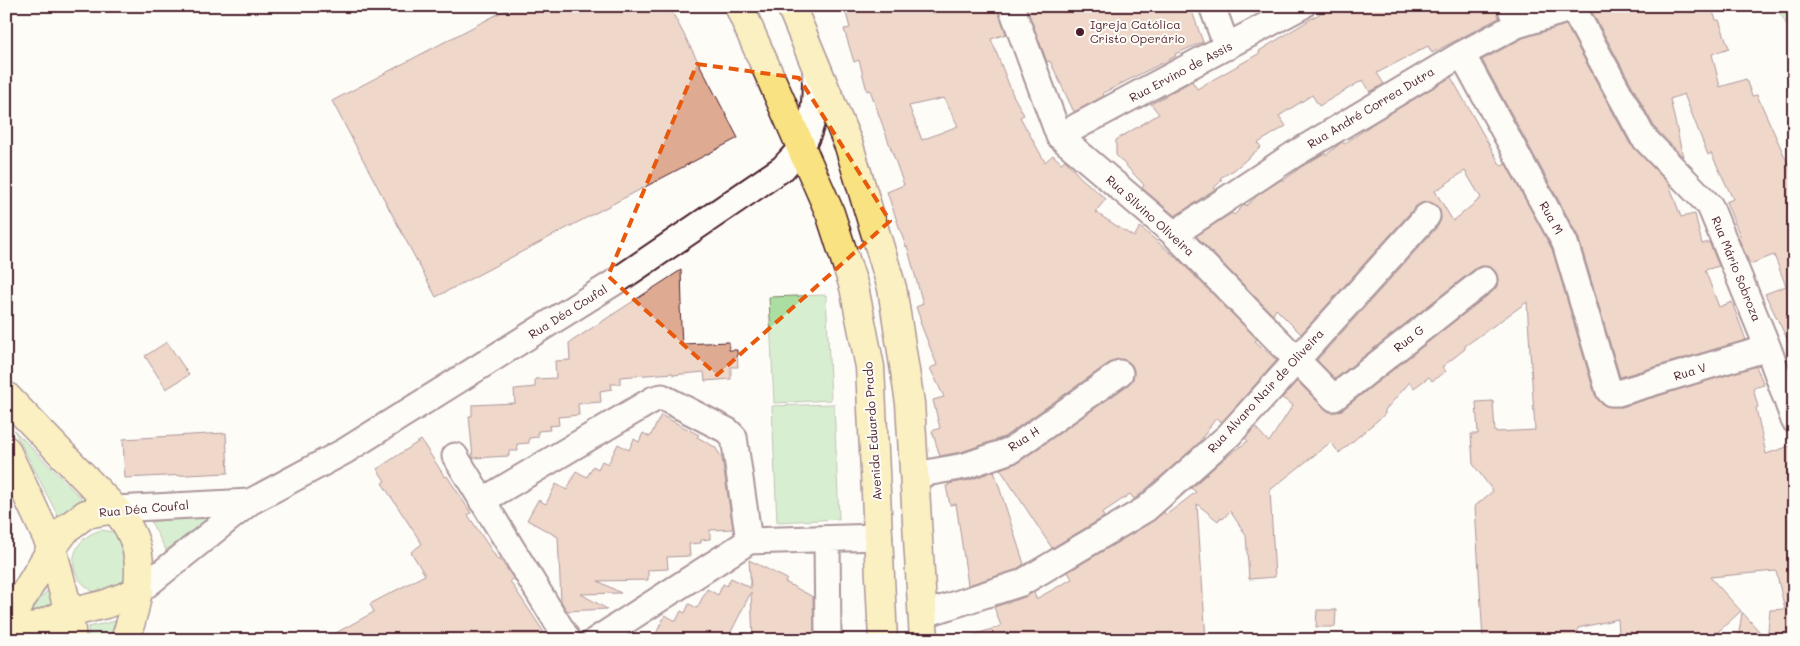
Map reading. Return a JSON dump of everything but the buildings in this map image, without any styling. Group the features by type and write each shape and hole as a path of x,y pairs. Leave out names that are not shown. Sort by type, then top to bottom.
{"main road":[{"name":"Avenida Eduardo Prado","path":"739,6 833,223 854,288 870,366 883,640"},
{"path":"791,6 849,146 892,288 910,403 923,627"},
{"path":"6,396 116,509 130,529 138,555 139,591 125,640"},
{"path":"6,450 52,548 69,613 72,640"},
{"name":"Rua Déa Coufal","path":"13,634 52,548 67,528 86,514 116,509"},
{"name":"Rua Déa Coufal","path":"13,634 69,613 106,604 139,591"}],"street":[{"name":"Rua Silvino Oliveira","path":"1011,6 1059,136 1174,234 1334,398"},
{"path":"1212,6 1227,47"},
{"name":"Rua Ervino de Assis","path":"1059,136 1302,6"},
{"name":"Rua André Correa Dutra","path":"1174,234 1293,154 1462,54 1514,16 1576,7"},
{"name":"Rua Mário Sobroza","path":"1576,7 1642,137 1710,206 1768,348 1794,420"},
{"name":"Rua M","path":"1462,54 1565,243 1611,393"},
{"name":"Rua Déa Coufal","path":"139,591 250,502 345,451 614,282 783,168 801,147 809,129 813,112 816,64"},
{"name":"Rua Alvaro Nair de Oliveira","path":"923,627 1021,583 1146,509 1229,435 1427,216"},
{"name":"Rua G","path":"1334,398 1484,280"},
{"name":"Rua V","path":"1611,393 1618,393 1768,348"},
{"name":"Rua H","path":"915,475 965,466 1011,450 1120,373"},
{"path":"482,501 654,398 662,397 728,431 734,437 749,541"},
{"path":"455,456 568,640"},
{"name":"Rua Déa Coufal","path":"116,509 250,502"},
{"path":"596,640 749,541 879,537"},
{"path":"828,640 834,539"}],"highlighted area":[{"path":"697,64 799,78 890,221 717,375 608,276"}],"green space":[{"path":"1776,6 1794,6 1794,38"},
{"path":"826,295 831,400 774,403 769,297"},
{"path":"834,404 839,519 777,522 772,406"},
{"path":"14,430 87,504 60,520"},
{"path":"220,512 166,550 151,522"},
{"path":"101,530 114,532 122,542 129,572 126,585 101,595 89,589 81,581 75,572 74,562 75,552 80,543 89,535"},
{"path":"51,586 56,602 26,617"},
{"path":"116,621 111,640 89,640 88,627"}],"place":[{"name":"Igreja Católica Cristo Operário","path":"1080,32"}]}
